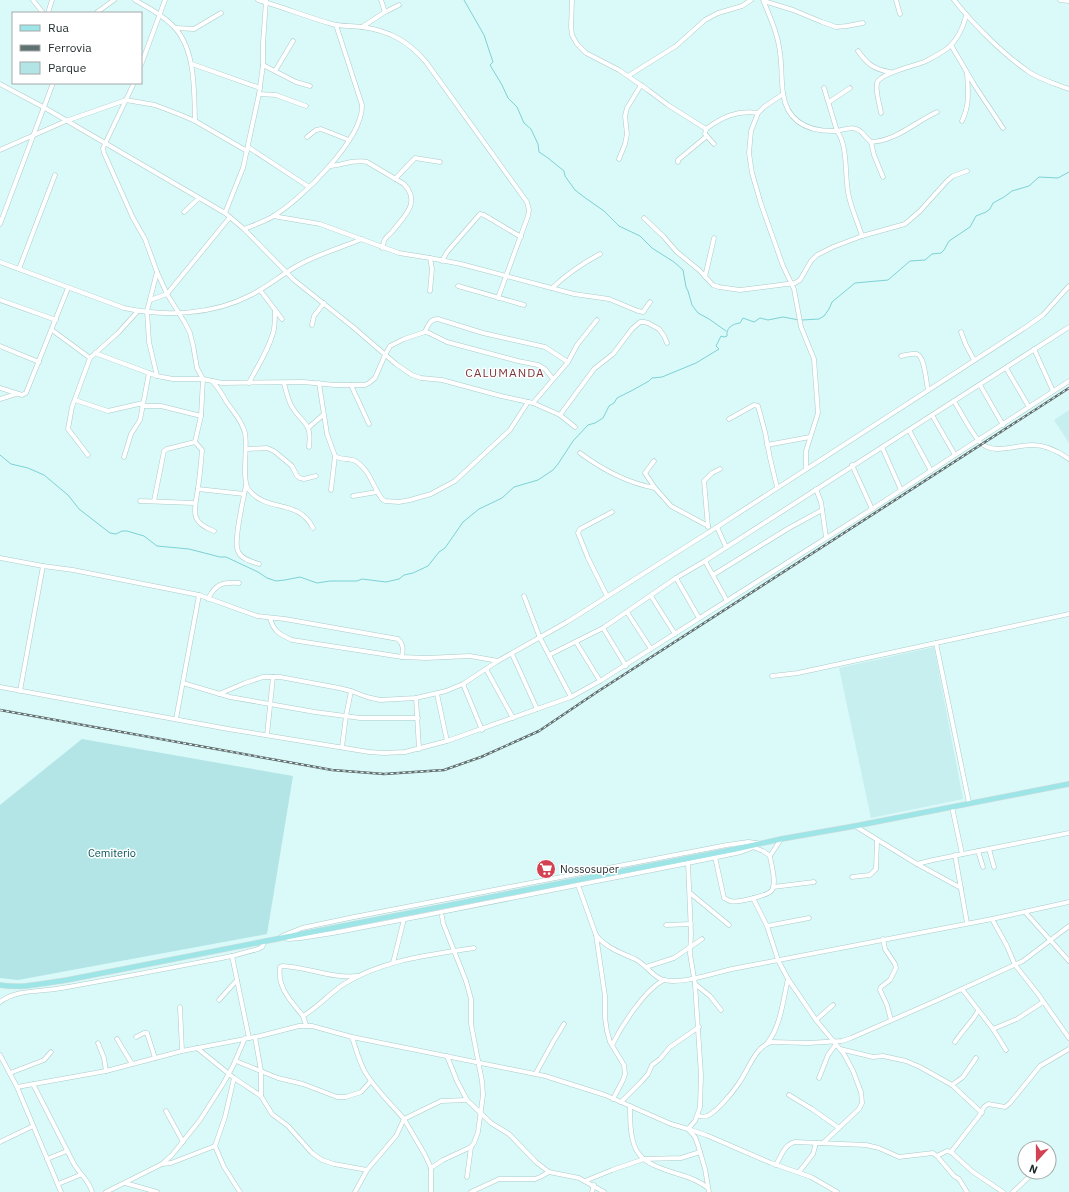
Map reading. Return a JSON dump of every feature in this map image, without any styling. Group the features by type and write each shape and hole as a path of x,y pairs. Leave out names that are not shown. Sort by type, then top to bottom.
{"main road":[{"path":"0,985 31,986 60,981 781,839 1069,785"}],"street":[{"path":"33,0 42,12"},
{"path":"48,12 52,0"},
{"path":"97,12 114,0"},
{"path":"135,0 160,15 176,28 188,52 192,64 195,121"},
{"path":"142,62 165,0"},
{"path":"258,0 266,1 336,25 362,26 388,33 405,41 415,49 426,62 527,202 529,210 528,216 498,298"},
{"path":"381,0 385,12"},
{"path":"572,0 572,35 577,44 586,53 628,76 668,105 706,129"},
{"path":"628,76 676,46 705,20 718,13 742,6 751,0"},
{"path":"763,0 836,27 863,23"},
{"path":"763,0 776,33 780,53 783,94 786,108 793,118 806,127 827,131 853,127 859,130 868,141 871,142 874,155 883,177"},
{"path":"896,0 900,14"},
{"path":"954,0 966,16 1030,73 1069,89"},
{"path":"1060,0 1069,1"},
{"path":"225,213 243,168 259,94 263,65 266,1"},
{"path":"362,26 398,4"},
{"path":"176,28 194,29 221,13"},
{"path":"881,114 877,84 878,81 891,72 909,68 946,49 951,45 963,26 966,16"},
{"path":"244,229 273,216 300,197 329,166 349,140 361,115 362,105 336,25"},
{"path":"274,71 293,42"},
{"path":"951,45 966,72 1003,128"},
{"path":"858,51 870,65 876,69 891,72"},
{"path":"192,64 260,88"},
{"path":"263,65 296,82 310,86"},
{"path":"962,122 967,110 968,100 966,72"},
{"path":"0,84 45,108 104,144 190,191 225,213 244,229 287,272 385,355 412,375 416,377 442,380 533,403 560,415 575,427"},
{"path":"0,224 35,135 53,84"},
{"path":"134,84 103,148 133,218 145,239 167,294 190,333 197,368 203,379 196,442 202,450 198,488 194,503 194,513 197,521 206,528 214,531"},
{"path":"619,159 627,134 625,116 627,108 641,85"},
{"path":"824,88 837,130 842,139 849,198 862,236"},
{"path":"829,102 850,88"},
{"path":"259,94 276,95 306,106"},
{"path":"783,94 758,113 754,120 749,141 749,153 752,173 768,225 795,295 800,323 814,359 818,413 806,451 806,468"},
{"path":"0,150 66,121 126,100 155,105 195,121 247,149 309,187"},
{"path":"706,129 738,112 747,111 758,113"},
{"path":"871,142 898,135 937,112"},
{"path":"307,137 316,130 321,129 349,140"},
{"path":"706,129 707,136 714,144"},
{"path":"678,162 678,160 707,136"},
{"path":"395,179 415,158 440,162"},
{"path":"329,166 361,161 374,165 408,189 411,206 408,212 385,238 382,248"},
{"path":"644,218 677,252 713,285 740,290 795,283 800,280 808,265 817,255 862,236 904,224 920,211 947,181 953,176 967,171"},
{"path":"19,270 55,175"},
{"path":"184,212 199,198"},
{"path":"0,209 5,211"},
{"path":"442,260 446,252 480,214 521,237"},
{"path":"273,216 320,224 399,253 442,260 574,294 609,299 641,312"},
{"path":"150,300 167,294 230,217"},
{"path":"705,277 714,238"},
{"path":"0,262 124,308 138,311 179,313 210,310 235,302 260,290 287,272 308,261 362,239"},
{"path":"552,288 600,254"},
{"path":"430,258 432,269 430,291"},
{"path":"156,376 149,342 147,311 157,272"},
{"path":"458,286 524,305"},
{"path":"219,694 263,677 273,677 320,684 351,691 366,697 380,700 416,698 437,694 463,684 498,661 540,638 717,527 1043,315 1069,286"},
{"path":"0,388 16,394 22,395 26,393 40,362 68,288"},
{"path":"260,290 282,319"},
{"path":"0,300 56,320"},
{"path":"641,312 646,309 650,302"},
{"path":"312,325 314,316 324,303"},
{"path":"249,383 265,354 274,329 275,310"},
{"path":"88,455 68,429 75,400 90,358 118,333 138,311"},
{"path":"560,415 594,369 613,354 632,329 640,322 641,312"},
{"path":"425,332 430,321 438,319 545,347 568,362"},
{"path":"533,403 568,362 578,345 597,320"},
{"path":"640,322 648,323 659,329 667,343"},
{"path":"549,655 602,628 676,578 705,561 1069,327"},
{"path":"52,330 90,358"},
{"path":"95,353 156,376 173,379 203,379 222,383 319,383 351,385 365,384 372,381 376,376 390,346 395,342 425,332 447,342 538,365 545,369 553,379"},
{"path":"961,332 974,360"},
{"path":"0,346 40,362"},
{"path":"1034,350 1052,392"},
{"path":"901,356 915,353 920,356 923,361 928,390"},
{"path":"1006,368 1029,407"},
{"path":"124,457 131,434 140,420 149,373"},
{"path":"212,381 242,423 245,433 247,449 246,485 238,531 237,550 244,558 259,564"},
{"path":"0,687 267,735 384,753 404,752 447,742 572,697 626,666 1069,381"},
{"path":"284,383 291,406 308,428 310,433 309,447"},
{"path":"319,383 327,434 335,456 331,490"},
{"path":"351,385 369,424"},
{"path":"980,385 1003,424"},
{"path":"0,399 16,394"},
{"path":"75,400 108,411 142,404 161,406 200,416"},
{"path":"954,401 978,440 988,448 994,449 1033,445 1046,447 1061,453 1069,459"},
{"path":"335,456 342,459 355,460 370,478 377,492 385,501 399,502 431,494 445,488 455,481 510,430 528,402"},
{"path":"729,419 756,404 758,406 762,417 777,487"},
{"path":"308,428 323,415"},
{"path":"932,415 955,455"},
{"path":"909,430 931,471"},
{"path":"768,445 810,437"},
{"path":"154,501 164,451 196,442"},
{"path":"882,447 901,490"},
{"path":"247,449 267,448 274,451 292,466 295,469 297,476 300,478 304,479 316,476"},
{"path":"580,453 612,474 632,483 656,488"},
{"path":"654,461 645,473 656,488 671,506 708,526"},
{"path":"852,466 872,509"},
{"path":"709,532 704,481 712,473 720,469"},
{"path":"246,485 250,491 259,498 273,505 286,507 300,512 306,517 313,528"},
{"path":"198,488 244,494"},
{"path":"816,489 821,502 826,537"},
{"path":"353,496 377,492"},
{"path":"140,501 194,503"},
{"path":"713,575 783,531 822,510"},
{"path":"607,596 588,558 578,533 580,530 612,512"},
{"path":"717,527 726,547"},
{"path":"0,558 73,570 199,595 257,616 285,619 398,639 402,643 402,657"},
{"path":"705,561 727,601"},
{"path":"20,691 43,566"},
{"path":"676,578 700,618"},
{"path":"208,599 211,592 217,586 225,582 239,582"},
{"path":"176,719 199,595"},
{"path":"524,596 540,638 572,697"},
{"path":"651,596 675,634"},
{"path":"627,612 651,649"},
{"path":"772,676 798,673 1069,614"},
{"path":"270,618 275,630 281,635 292,640 402,657 426,658 470,656 498,661"},
{"path":"602,628 626,666"},
{"path":"576,642 600,681"},
{"path":"936,643 969,803"},
{"path":"512,654 537,709"},
{"path":"486,669 513,718"},
{"path":"267,735 273,677"},
{"path":"183,683 219,694 346,716 360,718 418,718"},
{"path":"463,684 482,730"},
{"path":"342,747 351,691"},
{"path":"437,694 447,742"},
{"path":"416,698 420,749"},
{"path":"952,806 962,854"},
{"path":"855,826 877,841 960,888"},
{"path":"917,864 1069,832"},
{"path":"715,857 724,898 730,901 737,901 753,898 769,893 773,887 774,881 770,856 781,839"},
{"path":"852,877 870,875 876,869 877,841"},
{"path":"275,939 301,938 578,885 740,852 759,844"},
{"path":"753,847 770,856"},
{"path":"989,849 994,868"},
{"path":"978,851 983,868"},
{"path":"956,855 960,888 967,923"},
{"path":"688,863 691,924 690,954 695,981 699,1027 701,1097 698,1116 688,1129"},
{"path":"773,887 814,882"},
{"path":"578,885 596,935 605,996 606,1025 612,1045 624,1066 625,1074 613,1098"},
{"path":"690,893 729,925"},
{"path":"753,898 767,926 778,960 788,979 816,1020 840,1049 853,1071 861,1092 862,1103 859,1109 822,1143"},
{"path":"596,935 605,945 641,962 650,971 664,980 695,981 713,973 992,919 1069,902"},
{"path":"1025,912 1069,961"},
{"path":"431,1168 474,1144 478,1132 483,1095 482,1081 471,1024 471,999 455,951 443,923 442,916"},
{"path":"767,926 809,918"},
{"path":"393,963 404,919"},
{"path":"992,919 1007,946 1015,965 1069,1038"},
{"path":"666,925 691,924"},
{"path":"768,1043 835,1043 851,1038 1023,961 1069,926"},
{"path":"646,967 674,958 702,939"},
{"path":"883,939 886,949 896,964 896,968 890,980 881,987 880,990 887,1005 891,1020"},
{"path":"0,1002 5,998 18,994 63,988 165,970 232,956 258,949 262,947 265,941"},
{"path":"303,1016 313,1010 345,984 362,975 393,963 474,948"},
{"path":"106,1192 162,1164 183,1142 200,1120 229,1074 247,1038 232,956"},
{"path":"306,1025 303,1016 285,995 282,988 280,968 282,966 338,976 349,977 362,975"},
{"path":"698,1116 706,1116 713,1112 727,1098 739,1083 755,1056 761,1048 768,1043 778,1024 788,979"},
{"path":"218,1000 237,980"},
{"path":"612,1045 627,1019 644,997 655,986 664,980"},
{"path":"695,981 721,1010"},
{"path":"962,989 1006,1050"},
{"path":"993,1030 1017,1019 1043,1002"},
{"path":"816,1020 834,1005"},
{"path":"180,1007 182,1051"},
{"path":"955,1042 978,1011"},
{"path":"536,1073 564,1024"},
{"path":"17,1087 106,1071 182,1051 256,1037 306,1025 352,1037 536,1073 571,1083 613,1098 671,1124 706,1135 776,1165 799,1172 837,1192"},
{"path":"621,1102 641,1082 648,1074 652,1065 670,1047 699,1027"},
{"path":"136,1037 147,1033 155,1058"},
{"path":"256,1037 261,1071 261,1096"},
{"path":"352,1037 360,1061 371,1081 404,1119 431,1168 431,1192"},
{"path":"117,1039 132,1064"},
{"path":"98,1043 104,1058 106,1071"},
{"path":"819,1078 828,1055 835,1043"},
{"path":"197,1048 234,1078 261,1096 272,1114 288,1126 312,1153 322,1160 334,1164 367,1170"},
{"path":"840,1049 873,1057 883,1056 906,1061 920,1067 952,1085 982,1113"},
{"path":"951,1152 982,1113 984,1107 988,1104 1005,1107 1010,1103 1040,1066 1069,1049"},
{"path":"10,1073 44,1060 50,1052"},
{"path":"0,1055 17,1087 58,1184 59,1191"},
{"path":"448,1056 457,1081 467,1100 491,1123 509,1134 536,1162 549,1172 585,1181 604,1192"},
{"path":"952,1085 963,1077 976,1058"},
{"path":"236,1060 278,1078 303,1084 337,1097 346,1097 361,1092 371,1081"},
{"path":"0,1066 5,1064"},
{"path":"234,1078 225,1117 215,1146 224,1167 240,1192"},
{"path":"33,1084 80,1175 89,1184 92,1192"},
{"path":"788,1095 812,1109 839,1128"},
{"path":"355,1192 367,1170 396,1136 404,1119 441,1101 467,1100"},
{"path":"630,1106 631,1126 638,1153 644,1159 662,1168 693,1178 709,1190"},
{"path":"166,1111 183,1142"},
{"path":"0,1142 33,1126"},
{"path":"688,1129 694,1137 700,1152 709,1190"},
{"path":"776,1165 790,1143 795,1142 866,1145 879,1148 899,1156 933,1153 954,1176 959,1179 968,1192"},
{"path":"799,1172 814,1154 816,1143"},
{"path":"162,1164 171,1164 215,1146"},
{"path":"466,1177 471,1147"},
{"path":"47,1159 67,1151"},
{"path":"937,1156 947,1151 951,1152 973,1172 1003,1192"},
{"path":"585,1181 644,1159 681,1158 700,1152"},
{"path":"471,1192 495,1180 535,1178 549,1172"},
{"path":"58,1184 80,1175"},
{"path":"1013,1192 1026,1180"},
{"path":"125,1183 157,1192"},
{"path":"592,1192 594,1185"},
{"path":"358,1186 358,1192"}],"shaded area":[{"path":"1069,410 1069,443 1054,420"},
{"path":"934,647 963,799 871,818 839,668"}],"green space":[{"name":"Cemiterio","path":"82,739 293,776 267,934 18,980 0,978 0,805"}],"waterway":[{"path":"464,0 484,35 493,62 490,65 508,98 517,107 524,123 531,129 538,144 539,152 564,171 565,176 575,190 604,211 619,226 640,236 652,248 674,262 683,270 686,287 692,305 698,313 726,331"},
{"path":"802,320 819,319 824,316 832,302 855,283 888,280 910,261 925,260 932,254 941,253 949,241 970,227 976,216 986,212 990,209 993,203 1012,191 1029,186 1039,177 1058,178 1069,172"},
{"path":"0,455 11,464 28,468 44,475 68,495 79,509 110,533 116,534 122,531 127,531 144,536 157,546 189,549 220,557 226,557 276,581 300,577 317,583 330,581 357,581 362,579 386,582 399,579 404,575 413,573 428,566 439,552 445,548 463,522 479,509 502,498 514,487 538,480 553,470 573,441 588,425 603,418 609,406 614,403 617,398 652,378 662,377 696,363 719,349 716,346 721,336 727,336 727,331 730,327 734,324 740,323 743,318 754,322 760,318 768,320 783,317 799,320"}],"railway":[{"path":"0,710 332,770 384,774 444,770 481,757 539,731 597,692 1069,388"}],"place":[{"name":"Nossosuper","path":"546,869"}],"district":[{"name":"CALUMANDA","path":"505,373"}]}
